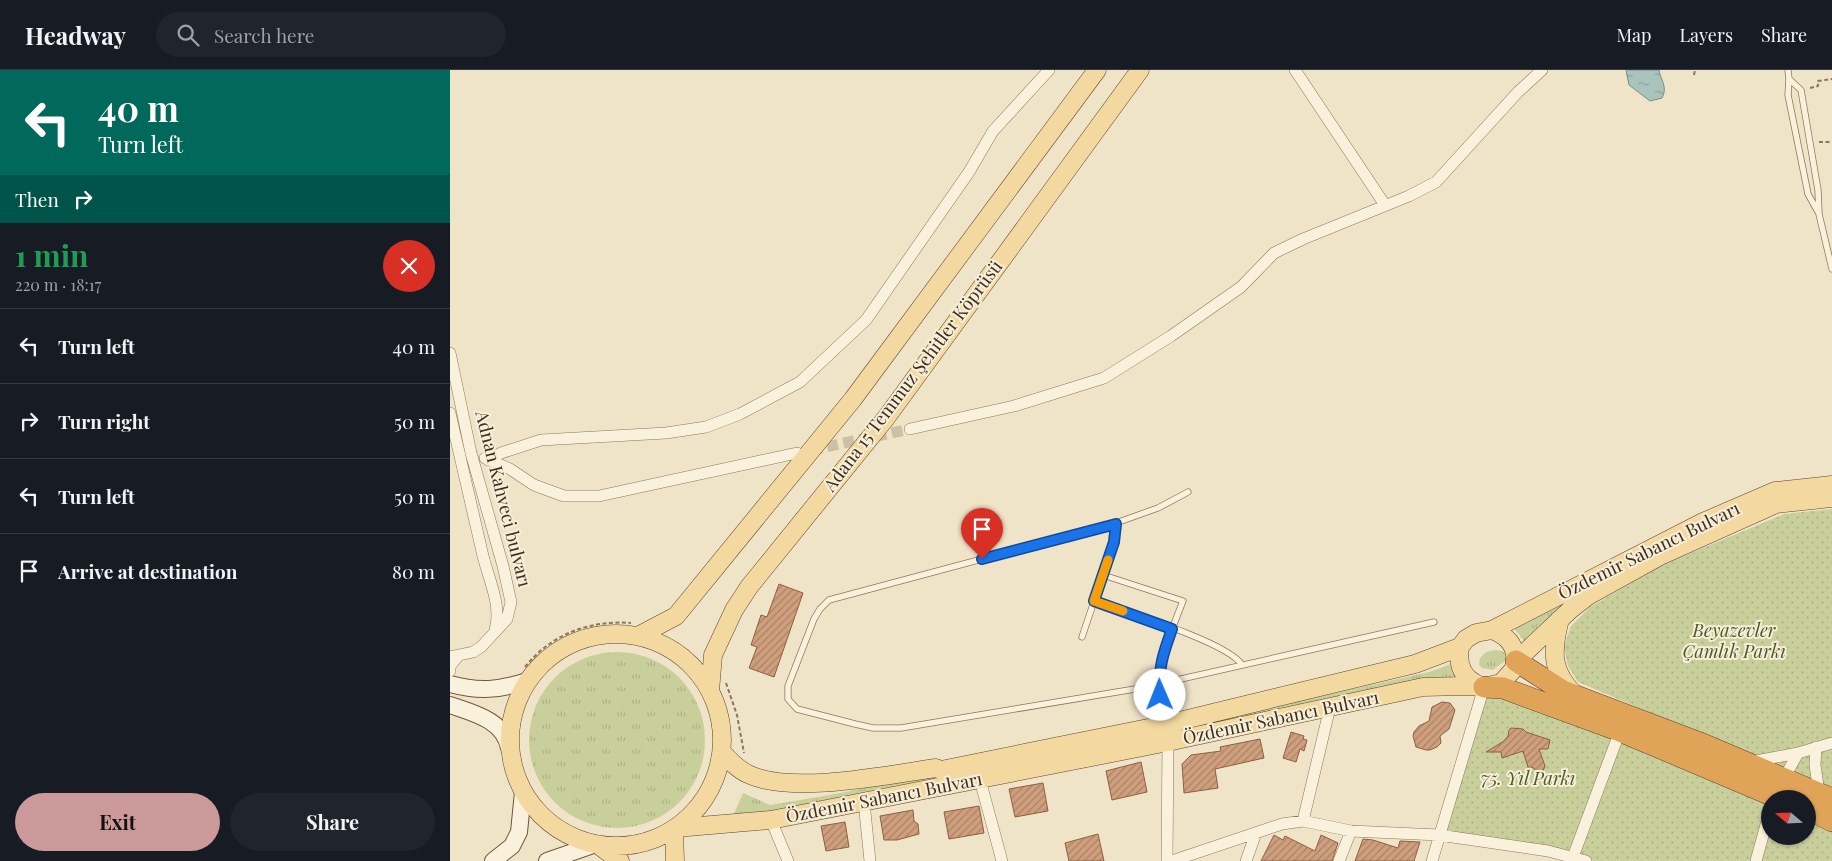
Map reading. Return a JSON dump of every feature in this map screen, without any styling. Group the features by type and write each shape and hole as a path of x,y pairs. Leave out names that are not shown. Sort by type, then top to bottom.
{"highway":[{"path":"1516,661 1563,691 1748,763 1771,790"},
{"path":"1484,687 1503,688 1620,731 1762,790"},
{"path":"1820,801 1832,821"}],"main road":[{"name":"Adana 15 Temmuz Şehitler Köprüsü","path":"634,629 676,616 847,406 1097,70"},
{"name":"Adana 15 Temmuz Şehitler Köprüsü","path":"710,691 713,656 734,610 749,587 895,406 1140,70"},
{"name":"Özdemir Sabancı Bulvarı","path":"675,829 771,820 980,780 1166,734 1415,664 1460,647 1466,639 1476,633 1492,630 1702,522 1775,491 1832,485"},
{"name":"Özdemir Sabancı Bulvarı","path":"722,752 739,769 766,780 798,783 842,781 936,768 941,770 1166,734 1330,707 1423,687 1484,687 1501,683 1513,670 1516,661 1560,619 1588,596 1662,555 1776,504 1832,498"},
{"path":"1560,619 1554,646 1554,659 1562,680 1576,696"},
{"path":"597,846 630,846 645,843 675,829 692,815 706,799 718,772 722,752 722,723 717,706 703,678 679,654 634,629 620,634 584,638 554,654 538,668 524,676 514,708 510,731 509,748 517,779 536,811 562,833 597,846 620,861"},
{"path":"1492,630 1503,634 1511,642 1516,651 1516,661"},
{"path":"1460,647 1458,658 1460,668 1472,682 1484,687"},
{"path":"675,829 675,861"}],"street":[{"path":"488,460 501,453 541,440 666,433 706,427 740,414 800,382 866,320 968,172 993,131 1049,70"},
{"path":"1295,70 1385,206"},
{"path":"910,429 1014,406 1104,378 1171,336 1241,287 1274,253 1303,238 1409,196 1436,182 1518,92 1542,70"},
{"name":"Adnan Kahveci bulvarı","path":"450,353 472,453 511,602 507,619 495,633"},
{"name":"Adnan Kahveci bulvarı","path":"450,413 497,608 498,620 495,633"},
{"path":"472,453 510,469 534,485 564,496 599,496 797,453"},
{"path":"450,671 450,666 455,656 474,652 495,633"},
{"path":"450,675 458,686 499,689 524,676"},
{"path":"1432,861 1484,687"},
{"path":"450,705 484,717 495,724 507,740 509,748"},
{"path":"1303,821 1330,707"},
{"path":"1573,857 1620,731"},
{"path":"1166,734 1167,861"},
{"path":"1748,763 1798,753 1832,743"},
{"path":"1816,747 1814,765 1820,801"},
{"path":"1779,790 1798,753"},
{"path":"980,780 1002,861"},
{"path":"493,861 512,846 519,832 523,792"},
{"path":"864,802 870,861"},
{"path":"771,820 788,861"},
{"path":"1172,861 1282,824 1303,821 1351,831 1439,835 1546,856 1573,857 1586,861"},
{"path":"1339,861 1351,831"},
{"path":"1246,861 1256,833"},
{"path":"1756,861 1761,845"},
{"path":"547,861 597,846"}],"lane":[{"path":"1788,70 1788,95 1808,194 1819,214"},
{"path":"1789,78 1801,90 1818,190 1819,214 1832,268"},
{"path":"1188,492 1158,508 1116,524 829,600 814,619 788,686 788,699 793,706 801,710 864,726 887,729 901,728 1131,690 1434,622"},
{"path":"1082,637 1114,542 1116,524"},
{"path":"1103,575 1183,601 1161,662 1158,684 1166,734"},
{"path":"1094,601 1212,643 1226,650 1239,660 1242,665"}],"path":[{"path":"1694,75 1695,70"},
{"path":"1824,80 1825,85"},
{"path":"1806,88 1818,86 1818,81 1832,80"},
{"path":"1814,143 1832,142"},
{"path":"524,676 534,655 569,632 604,622 634,629"},
{"path":"725,680 737,715 745,760 754,776"}],"green space":[{"path":"1774,499 1525,642 1513,627"},
{"name":"Beyazevler Çamlık Parkı","path":"1832,509 1832,790 1578,682 1568,666 1564,647 1571,626 1590,607 1662,565 1784,514"},
{"path":"1502,651 1507,655 1505,661 1493,670 1482,668 1479,665 1480,658 1486,652"},
{"path":"617,652 651,659 673,672 685,684 698,706 705,740 698,774 685,796 673,808 651,821 617,828 583,821 561,808 549,796 536,774 529,740 536,706 549,684 561,672 583,659"},
{"path":"1454,663 1458,676 1431,679 768,815 733,816 743,793 770,805 830,795 1246,713 1429,672"},
{"name":"75. Yıl Parkı","path":"1484,687 1761,795 1761,845 1816,845 1816,815 1832,822 1832,861 1586,861 1439,835"}],"water":[{"path":"1626,70 1659,70 1664,87 1662,98 1650,101 1629,85"}],"building":[{"path":"779,584 803,593 774,677 749,668 757,647 751,645 761,615 767,617"},
{"path":"1442,702 1450,703 1455,710 1449,729 1440,736 1441,743 1430,750 1416,747 1413,736 1414,732 1419,726 1429,721 1432,707"},
{"path":"1511,728 1523,729 1526,732 1550,740 1548,749 1539,749 1545,766 1543,771 1536,773 1534,768 1528,767 1523,751 1502,758 1501,752 1486,752 1504,741"},
{"path":"1291,732 1304,736 1303,739 1307,740 1304,751 1300,749 1296,762 1283,758"},
{"path":"1260,739 1264,758 1215,769 1218,788 1184,793 1182,764 1191,755 1221,751 1220,747"},
{"path":"1141,762 1147,792 1112,800 1106,771"},
{"path":"1043,783 1048,811 1015,817 1009,789"},
{"path":"979,806 984,833 949,839 944,812"},
{"path":"913,810 914,821 918,824 919,834 897,840 884,840 880,816"},
{"path":"845,822 849,847 826,851 821,826"},
{"path":"1098,834 1104,861 1069,861 1065,843"},
{"path":"1274,835 1283,840 1285,836 1315,851 1321,835 1338,843 1332,861 1261,861"},
{"path":"1363,839 1373,840 1398,848 1400,841 1420,842 1414,861 1355,861"}],"tunnel":[{"path":"811,450 910,429"}],"slow traffic":[{"path":"1108,560 1094,601 1123,611"}],"route":[{"path":"982,559 1116,524 1116,536 1094,601 1172,629 1160,666 1158,684 1160,695"}]}
